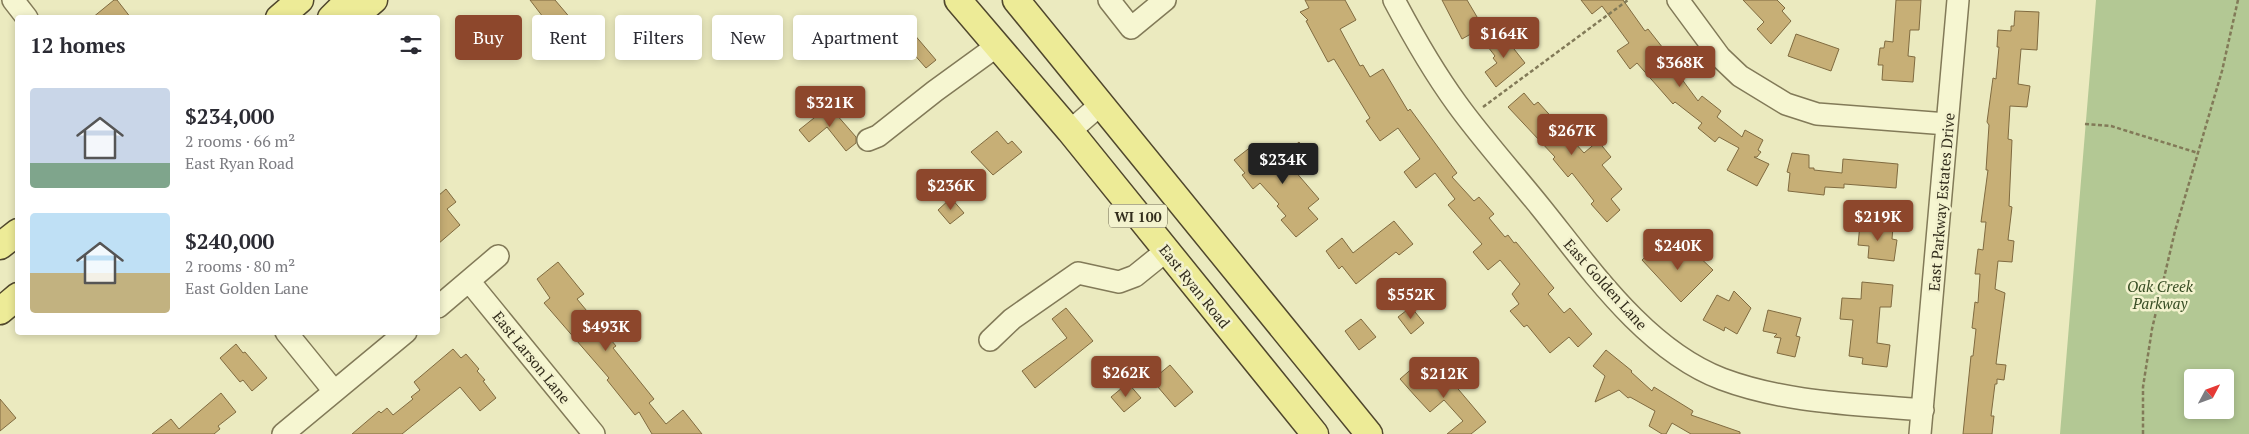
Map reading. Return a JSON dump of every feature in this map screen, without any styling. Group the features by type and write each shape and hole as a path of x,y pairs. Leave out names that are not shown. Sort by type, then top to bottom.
{"main road":[{"path":"282,15 300,0"},
{"path":"334,15 349,0"},
{"path":"356,15 374,0"},
{"name":"East Ryan Road","path":"958,0 1070,131 1315,434"},
{"name":"WI 100","path":"1016,0 1369,434"},
{"path":"0,246 15,234"},
{"path":"0,311 15,298"}],"street":[{"path":"13,0 25,15"},
{"path":"1109,0 1131,28 1165,0"},
{"name":"East Golden Lane","path":"1394,0 1412,35 1457,104 1609,292 1642,327 1678,355 1720,378 1766,394 1923,410"},
{"path":"1678,0 1720,57 1757,88 1786,104 1817,114 1947,124"},
{"name":"East Parkway Estates Drive","path":"1920,434 1958,0"},
{"path":"868,140 878,136 935,90 997,46"},
{"path":"1070,131 1100,105"},
{"path":"990,340 1012,319 1078,273 1119,282 1135,276 1166,251"},
{"path":"440,305 498,256"},
{"name":"East Larson Lane","path":"469,281 594,434"},
{"path":"288,335 334,391"},
{"path":"283,434 402,335"}],"path":[{"path":"1483,107 1628,0"},
{"path":"2144,434 2143,387 2152,329 2175,231 2222,71 2238,0"},
{"path":"2085,124 2111,126 2198,153"}],"green space":[{"name":"Oak Creek Parkway","path":"2096,0 2249,0 2249,434 2060,434"}],"building":[{"path":"114,0 117,0 129,15 96,15"},
{"path":"530,0 555,0 568,15 541,15"},
{"path":"1305,0 1345,0 1356,20 1340,29 1360,66 1363,65 1370,77 1383,69 1408,111 1410,109 1457,173 1452,177 1474,201 1479,197 1494,214 1489,218 1505,237 1508,235 1514,243 1516,242 1554,288 1548,294 1564,313 1570,308 1592,334 1578,347 1569,337 1550,353 1527,325 1524,327 1510,311 1519,304 1512,294 1520,284 1500,260 1488,270 1473,252 1482,244 1448,205 1455,199 1435,173 1416,188 1404,172 1420,159 1398,128 1380,141 1366,121 1370,118 1334,59 1328,62 1306,21 1308,20 1300,12 1309,8"},
{"path":"1442,0 1467,0 1483,27 1462,39"},
{"path":"1581,0 1623,0 1645,31 1648,29 1685,76 1681,78 1698,101 1702,96 1721,111 1717,117 1742,137 1745,130 1763,140 1758,150 1761,152 1757,157 1754,157 1769,164 1757,186 1727,170 1739,148 1719,137 1715,142 1698,128 1702,123 1675,102 1673,104 1637,63 1630,69 1617,51 1629,43 1602,6 1592,14"},
{"path":"1743,0 1777,0 1785,8 1782,11 1791,21 1771,44 1757,29 1764,22"},
{"path":"1896,0 1921,0 1919,30 1910,30 1908,56 1915,57 1913,82 1882,80 1883,65 1878,65 1880,48 1884,48 1885,41 1893,42"},
{"path":"2015,11 2039,12 2037,50 2021,49 2018,84 2030,86 2027,107 2010,106 2008,139 2012,140 2009,206 2012,207 2008,240 2014,241 2012,262 1998,261 1995,289 2005,293 1996,364 2006,365 2004,380 1997,379 1997,384 1995,384 1991,416 1994,416 1992,434 1963,434 1971,356 1973,356 1976,329 1972,328 1975,302 1978,303 1980,274 1975,274 1978,249 1983,250 1986,222 1981,222 1988,170 1986,170 1989,125 1987,122 1993,78 1996,79 1999,47 1997,47 1998,30 2011,31 2011,26 2014,26"},
{"path":"1511,33 1520,44 1514,49 1525,63 1496,87 1485,72 1497,63 1493,58 1495,56 1488,47 1505,34 1506,36"},
{"path":"1796,34 1839,49 1831,71 1788,56"},
{"path":"917,38 936,60 926,68 917,58"},
{"path":"1524,93 1534,105 1538,102 1584,153 1598,141 1611,157 1602,165 1622,189 1611,199 1620,210 1607,222 1591,204 1594,201 1572,173 1568,177 1553,159 1555,157 1508,107"},
{"path":"829,106 856,137 856,143 846,151 827,127 809,142 799,130"},
{"path":"997,131 1008,144 1012,141 1022,152 993,175 971,152"},
{"path":"1299,142 1311,157 1294,170 1319,199 1308,208 1318,219 1296,237 1281,220 1286,216 1277,206 1279,204 1260,183 1253,189 1242,175 1245,173 1234,160 1252,146 1269,167"},
{"path":"1792,153 1809,155 1809,168 1814,168 1814,170 1842,173 1843,159 1898,164 1896,188 1844,184 1844,188 1825,187 1824,195 1788,191 1790,173 1787,172"},
{"path":"446,189 456,202 447,209 460,225 440,242 440,194"},
{"path":"951,198 964,213 950,224 938,210"},
{"path":"1394,221 1413,244 1399,255 1396,252 1356,284 1342,266 1339,269 1326,251 1342,238 1353,253"},
{"path":"1860,224 1893,227 1892,239 1897,240 1894,261 1868,258 1869,246 1858,245"},
{"path":"1658,245 1672,260 1677,255 1682,261 1692,250 1713,270 1681,302 1642,260"},
{"path":"558,262 584,294 577,299 616,346 613,348 654,399 649,403 666,424 683,410 702,434 652,434 639,412 635,415 607,380 609,378 544,303 550,298 537,279"},
{"path":"1862,282 1893,285 1891,307 1880,307 1877,343 1890,345 1887,367 1862,364 1863,358 1849,356 1853,320 1840,319 1842,298 1861,299"},
{"path":"1734,291 1751,308 1737,334 1725,327 1724,331 1703,320 1717,295 1729,301"},
{"path":"1411,307 1424,323 1411,334 1398,317"},
{"path":"1066,308 1093,341 1035,388 1022,371 1067,338 1052,319"},
{"path":"1768,310 1801,318 1796,336 1800,337 1795,357 1777,353 1781,338 1774,337 1777,334 1763,331"},
{"path":"1361,319 1376,337 1359,350 1345,331"},
{"path":"236,344 267,378 252,391 243,380 240,382 220,358"},
{"path":"453,349 461,358 466,354 479,369 477,371 496,398 480,411 460,387 402,434 352,434 379,411 381,413 387,408 393,415 413,399 411,397 420,390 414,382"},
{"path":"1606,350 1632,371 1652,391 1654,387 1693,411 1691,415 1740,432 1740,434 1691,434 1672,423 1666,434 1662,434 1649,426 1655,411 1630,397 1628,398 1619,390 1595,402 1605,376 1593,366"},
{"path":"1170,365 1193,392 1175,407 1152,380"},
{"path":"1415,366 1429,382 1442,370 1486,422 1471,434 1447,434 1463,421 1444,400 1430,412 1400,379"},
{"path":"1128,383 1141,398 1124,412 1111,397"},
{"path":"221,393 236,412 218,426 220,429 214,434 152,434 171,419 179,429"},
{"path":"0,399 16,418 0,431"}]}
